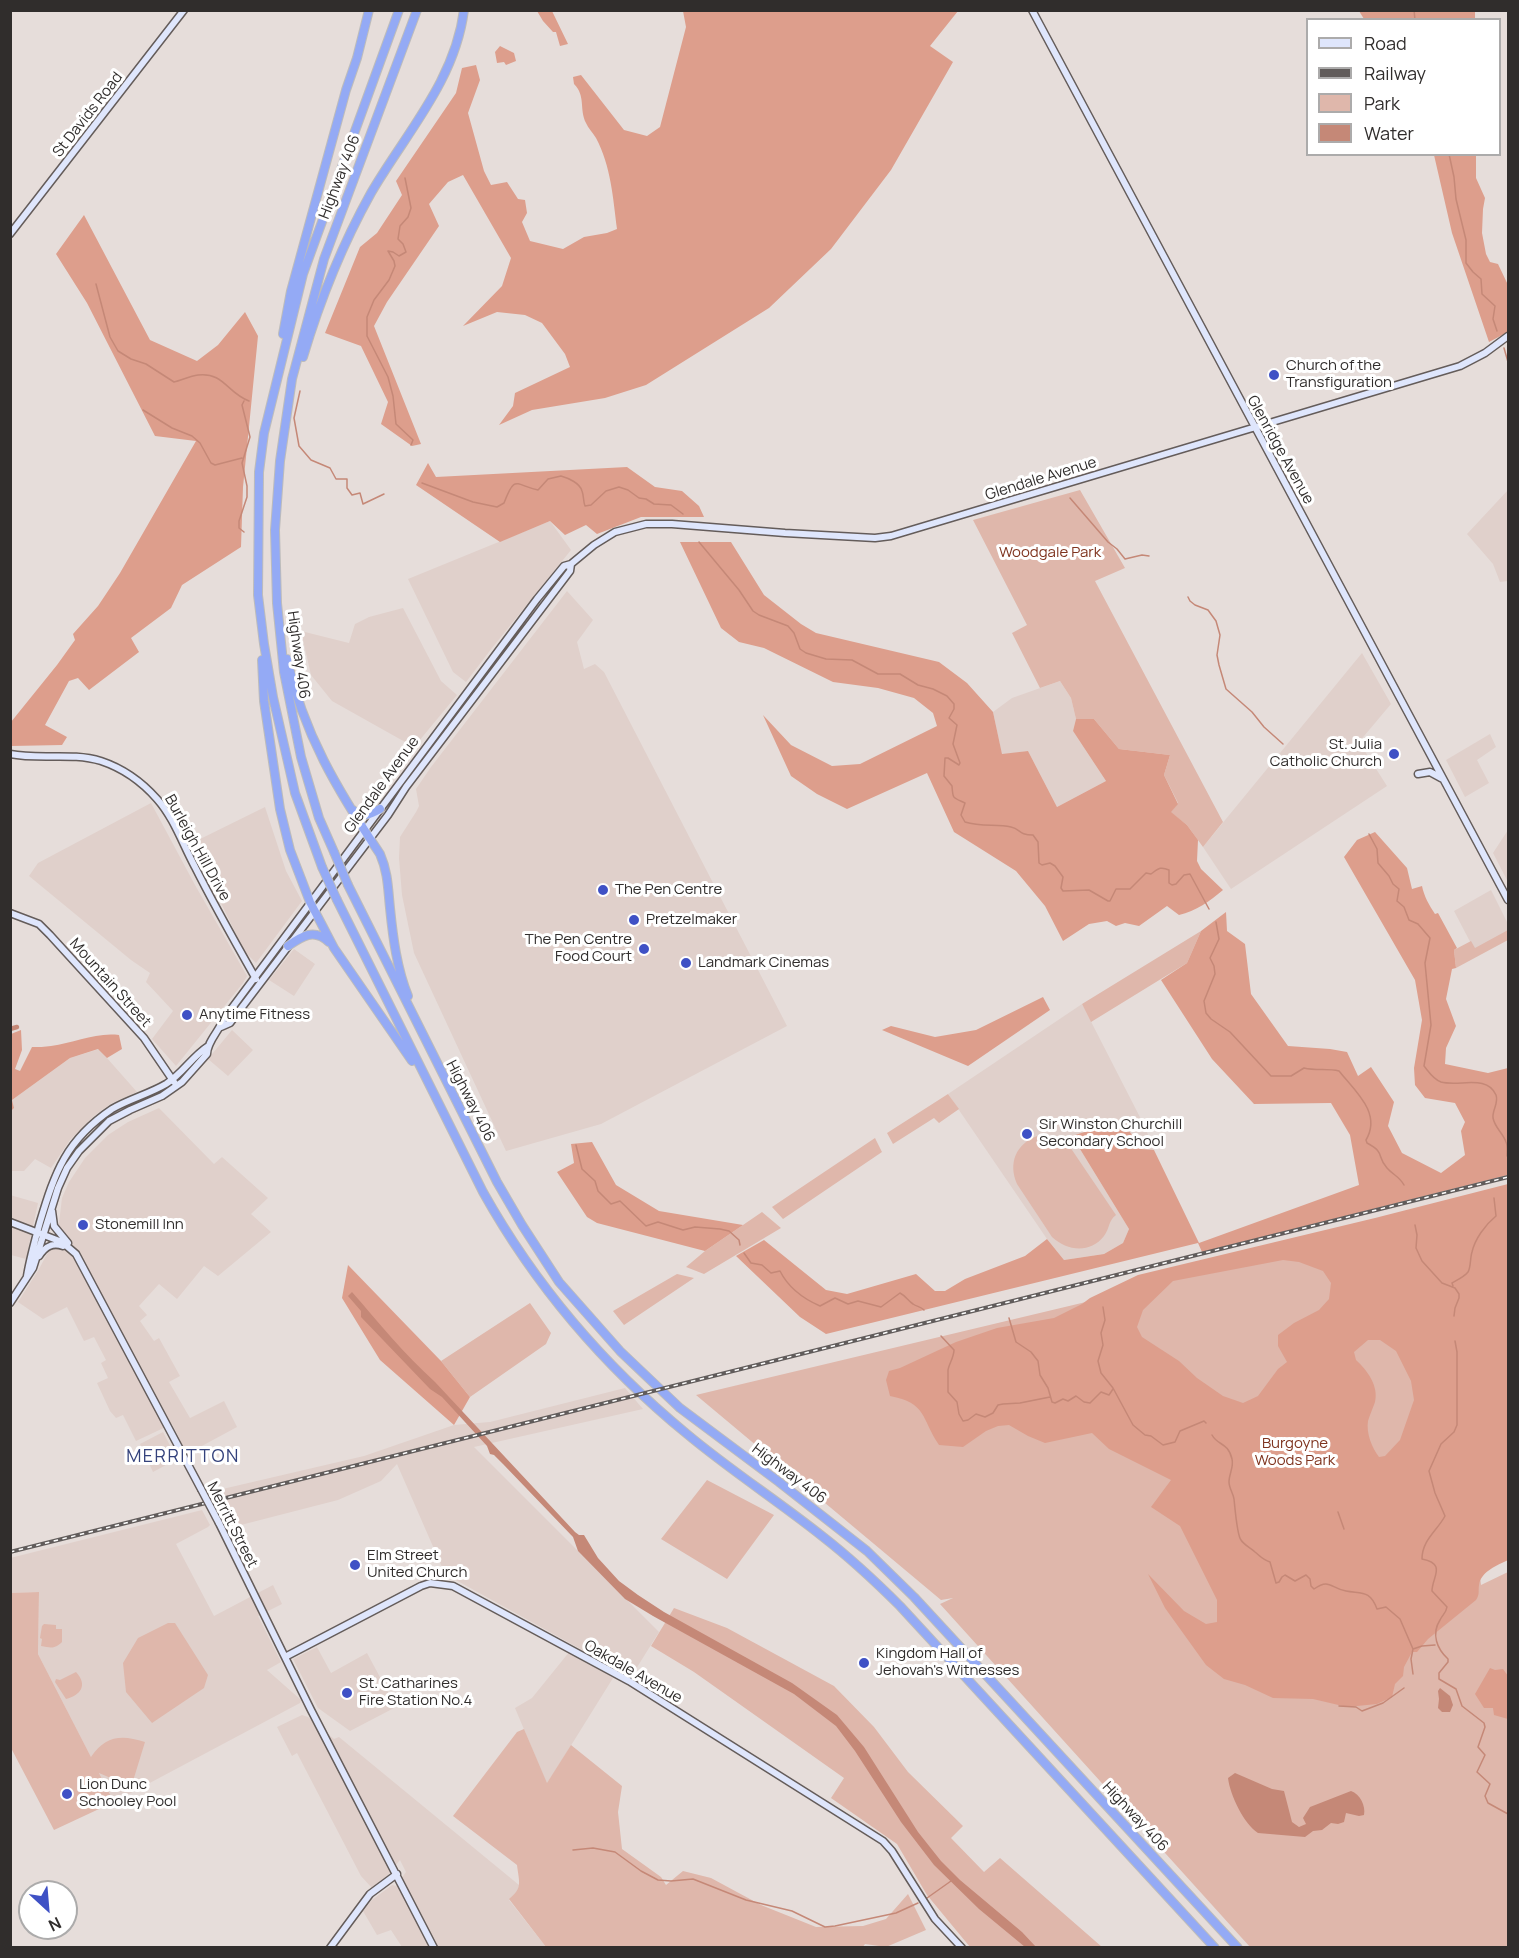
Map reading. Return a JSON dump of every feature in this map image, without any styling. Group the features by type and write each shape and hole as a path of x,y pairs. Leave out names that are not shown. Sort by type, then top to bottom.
{"highway":[{"path":"357,58 364,10"},
{"path":"264,433 291,291 369,10"},
{"name":"Highway 406","path":"399,10 303,274 264,433 259,472 258,595 264,644 280,732 296,793 322,867 425,1078 502,1227 573,1324 652,1405 689,1436 822,1536 875,1581 1215,1947"},
{"name":"Highway 406","path":"417,10 324,259 292,379 280,461 275,530 277,603 284,672 301,757 319,818 348,885 486,1162 522,1225 559,1282 620,1351 680,1408 867,1551 914,1596 1238,1947"},
{"path":"288,411 313,324 338,259 372,191 446,74 458,40 464,10"},
{"path":"258,595 264,701 280,809 290,850 310,902 316,909 334,948 425,1078"},
{"path":"277,603 291,679 303,716 331,778 370,838 385,866 389,884 392,927 403,983 438,1066"},
{"path":"350,807 356,814 365,815 380,809"},
{"path":"288,946 306,935 317,934 327,940 342,960"}],"main road":[{"name":"St Davids Road","path":"10,234 184,10"},
{"name":"Glenridge Avenue","path":"1032,10 1509,900"},
{"name":"Glendale Avenue","path":"26,1278 55,1175 67,1153 83,1132 113,1109 157,1089 172,1079 207,1047 223,1020 310,902 542,594 564,566 571,564 594,545 615,532 646,524 875,538 891,536 1460,366 1485,353 1509,336"},
{"name":"Glendale Avenue","path":"220,1028 230,1023 259,985 570,571 571,564"},
{"path":"467,694 472,701"},
{"name":"Burleigh Hill Drive","path":"10,754 75,756 101,761 127,773 146,788 167,812 259,985"},
{"path":"1418,774 1430,772 1444,780"},
{"name":"Mountain Street","path":"10,913 39,924 50,935 144,1038 177,1086"},
{"name":"Glendale Avenue","path":"10,1303 35,1262 40,1232 71,1161 95,1134 119,1116 162,1096 189,1076 207,1054 207,1047"},
{"path":"53,1203 54,1226 67,1241 69,1247"},
{"name":"Merritt Street","path":"10,1222 62,1242 69,1247 83,1266 219,1523 434,1947"},
{"path":"35,1262 43,1250 49,1246 58,1244 69,1247"},
{"name":"Oakdale Avenue","path":"285,1657 421,1586 430,1583 453,1586 629,1681 883,1841 892,1851 935,1919 962,1947"},
{"path":"330,1947 370,1894 396,1874"}],"shaded area":[{"path":"1508,490 1508,581 1500,582 1493,564 1467,534"},
{"path":"550,521 571,550 466,682 453,672 408,579"},
{"path":"567,591 593,620 577,642 584,669 595,664 604,672 787,1026 601,1124 506,1151 414,953 402,895 400,837 419,806 416,789"},
{"path":"403,608 441,681 457,695 414,747 332,701 311,675 301,631 349,643 355,624 369,617"},
{"path":"1362,653 1391,704 1359,742 1387,786 1231,889 1203,847"},
{"path":"1060,681 1071,698 1076,719 1073,731 1106,781 1057,807 1028,751 1002,755 993,712 1012,698"},
{"path":"1490,734 1496,747 1477,760 1489,783 1465,797 1446,760"},
{"path":"151,803 247,976 176,1066 152,1039 173,1011 146,982 150,973 29,876 38,863"},
{"path":"265,807 286,871 302,901 256,963 244,951 190,844"},
{"path":"1508,830 1508,882 1493,853"},
{"path":"1491,890 1508,924 1508,938 1477,955 1454,911"},
{"path":"294,949 315,964 294,996 269,980"},
{"name":"Sir Winston Churchill Secondary School","path":"1082,1004 1145,1127 1154,1150 1141,1149 1130,1132 1072,1136 1129,1229 1123,1243 1104,1254 1064,1260 1047,1239 948,1094"},
{"path":"232,1030 253,1050 228,1076 208,1059"},
{"path":"99,1049 137,1092 112,1103 94,1116 70,1140 51,1168 35,1159 24,1171 11,1171 11,1111 14,1108 12,1100 70,1058"},
{"path":"159,1108 214,1164 222,1157 268,1198 251,1214 271,1232 218,1276 204,1266 177,1299 159,1284 139,1306 147,1315 140,1321 154,1341 159,1338 180,1376 169,1382 190,1418 224,1401 237,1427 187,1454 172,1424 136,1441 123,1415 116,1418 110,1411 97,1383 108,1378 101,1363 106,1360 94,1337 84,1341 67,1307 43,1319 18,1302 48,1252 59,1223 62,1198 69,1182 85,1158 108,1135 128,1122"},
{"path":"10,1195 38,1203 26,1259 11,1255"},
{"path":"625,1388 643,1409 474,1447 659,1632 631,1677 445,1574 397,1464 381,1481 338,1500 233,1527 214,1491 364,1456 454,1425 490,1422"},
{"path":"163,1432 177,1459 153,1472 140,1444"},
{"path":"202,1510 210,1525 176,1544 214,1616 273,1585 282,1604 258,1616 281,1662 267,1670 301,1700 300,1703 114,1802 38,1654 39,1592 11,1593 10,1558"},
{"path":"317,1647 331,1673 367,1653 396,1707 350,1731 318,1708 293,1659"},
{"path":"570,1651 613,1678 547,1784 515,1708 532,1698"},
{"path":"302,1715 308,1717 334,1739 339,1737 519,1885 518,1892 509,1900 546,1947 402,1947 391,1930 377,1935 363,1911 372,1900 392,1885 396,1886 406,1872 400,1860 389,1874 372,1888 361,1876 297,1753 292,1756 277,1727"}],"green space":[{"path":"537,11 552,11 568,44 560,46 556,32 553,32 543,21"},
{"path":"683,11 958,11 930,46 953,62 891,170 831,249 769,308 646,385 605,398 532,410 499,425 513,406 515,393 570,367 565,354 542,323 525,315 497,312 463,326 502,286 511,258 463,175 448,182 429,204 439,226 387,302 374,326 421,444 412,446 381,424 388,402 361,346 325,333 360,247 377,233 402,195 396,181 456,93 462,68 476,65 480,80 468,113 484,171 491,185 507,182 518,199 525,200 527,213 522,222 530,241 563,249 584,237 617,229 611,182 605,160 584,118 580,93 574,84 573,77 581,75 624,130 647,136 660,127 686,27"},
{"path":"1359,11 1475,11 1475,18 1363,18"},
{"path":"500,46 514,53 516,61 506,65 504,62 497,63 495,52"},
{"path":"1434,156 1476,156 1476,178 1485,198 1482,233 1486,254 1490,262 1498,264 1508,285 1508,332 1489,342 1452,233"},
{"path":"84,215 150,340 197,361 218,345 245,312 258,336 243,487 241,547 182,585 171,608 131,638 139,652 89,690 78,678 69,681 45,725 67,737 62,745 11,746 11,722 57,665 75,640 73,634 98,606 120,573 196,441 155,436 87,303 56,254"},
{"path":"428,463 436,477 627,467 655,487 682,491 699,506 704,517 641,517 597,534 586,525 565,535 550,521 500,542 416,485"},
{"name":"Woodgale Park","path":"1080,490 1125,568 1095,581 1223,822 1203,847 1187,825 1170,812 1178,803 1164,775 1170,755 1119,749 1094,719 1076,719 1071,698 1060,681 1040,688 1012,633 1027,625 973,520"},
{"path":"680,542 731,542 764,595 816,633 939,662 967,683 993,712 1002,754 1028,751 1057,807 1106,781 1073,731 1076,719 1094,719 1119,749 1170,755 1164,775 1178,804 1171,812 1187,825 1198,840 1197,861 1201,869 1223,890 1202,905 1179,915 1167,906 1139,926 1125,923 1116,926 1107,921 1089,924 1063,941 1045,906 1016,871 954,832 927,773 847,809 817,794 791,776 763,715 791,745 832,766 860,764 937,726 933,713 914,698 878,688 833,682 764,648 739,642 721,628"},
{"path":"1375,832 1407,868 1412,889 1422,886 1429,904 1435,914 1438,913 1457,948 1454,950 1456,968 1452,969 1446,999 1456,1026 1446,1048 1445,1064 1488,1073 1508,1068 1508,1175 1202,1252 1198,1243 826,1334 800,1317 736,1256 764,1240 826,1290 847,1294 916,1274 935,1291 945,1291 965,1279 1025,1256 1047,1239 1064,1260 1104,1254 1123,1243 1129,1229 1072,1136 1110,1124 1130,1132 1141,1149 1154,1150 1199,1243 1359,1185 1350,1135 1331,1103 1254,1104 1212,1059 1161,980 1187,963 1201,931 1226,912 1227,931 1245,944 1251,994 1288,1046 1347,1052 1358,1076 1371,1067 1394,1102 1388,1126 1402,1153 1441,1173 1465,1155 1461,1131 1465,1122 1455,1103 1425,1098 1415,1085 1414,1068 1422,1020 1415,980 1344,857 1357,840"},
{"path":"1508,930 1508,940 1456,968 1454,950 1471,941 1475,948"},
{"path":"1201,931 1187,963 1091,1022 1082,1004"},
{"path":"1043,997 1050,1010 968,1066 882,1030 891,1026 935,1037 976,1030"},
{"path":"21,1030 22,1050 15,1069 20,1071 32,1047 60,1045 110,1034 119,1035 122,1049 107,1058 98,1049 70,1058 12,1100 14,1108 11,1111 11,1034"},
{"path":"948,1094 959,1109 939,1123 934,1118 893,1144 887,1133"},
{"path":"1037,1136 1055,1138 1070,1147 1116,1215 1104,1236 1092,1246 1071,1248 1058,1242 1052,1237 1017,1184 1013,1169 1016,1155 1024,1144"},
{"path":"875,1138 882,1152 783,1219 772,1207"},
{"path":"592,1142 616,1185 659,1211 743,1225 705,1251 597,1223 587,1217 557,1172 574,1163 571,1144"},
{"name":"Burgoyne Woods Park","path":"1508,1184 1508,1560 1490,1569 1483,1576 1476,1600 1428,1639 1417,1652 1412,1652 1404,1667 1403,1676 1395,1684 1392,1697 1377,1704 1347,1707 1313,1699 1273,1698 1245,1685 1224,1679 1206,1665 1165,1608 1148,1574 1184,1611 1206,1624 1217,1622 1217,1600 1180,1526 1151,1507 1171,1480 1109,1449 1092,1433 1045,1443 1009,1425 998,1426 986,1431 963,1447 939,1445 917,1407 890,1396 886,1380 889,1371 956,1342 997,1328 1054,1318 1138,1275","holes":["1283,1260 1299,1262 1323,1271 1331,1283 1329,1299 1319,1310 1294,1323 1278,1335 1278,1346 1287,1362 1278,1369 1258,1396 1243,1403 1223,1396 1197,1378 1179,1361 1142,1337 1137,1327 1143,1310 1173,1281","1368,1340 1380,1340 1396,1351 1411,1381 1414,1400 1400,1440 1385,1456 1379,1457 1370,1440 1368,1430 1376,1396 1374,1384 1356,1360 1354,1352"]},
{"path":"762,1212 781,1228 704,1274 686,1267 705,1251"},
{"name":"Burgoyne Woods Park","path":"1387,1221 1477,1551 1481,1585 1508,1572 1508,1947 1250,1947 940,1604 953,1598 941,1600 696,1395 1111,1296"},
{"path":"348,1265 441,1361 470,1397 454,1425 380,1360 342,1298"},
{"path":"677,1274 694,1278 624,1325 613,1311"},
{"path":"530,1303 551,1333 546,1344 470,1397 441,1361"},
{"path":"707,1480 774,1515 727,1579 661,1539"},
{"path":"39,1592 38,1654 91,1757 102,1745 114,1739 128,1738 145,1742 133,1781 127,1785 99,1773 114,1802 54,1830 11,1748 10,1593"},
{"path":"674,1608 727,1628 834,1686 874,1727 908,1772 963,1826 951,1838 984,1872 1000,1858 1102,1947 970,1947 927,1895 897,1844 831,1798 844,1778 694,1672 651,1646"},
{"path":"168,1623 175,1623 208,1675 204,1688 152,1723 126,1692 123,1663 138,1638"},
{"path":"44,1624 56,1625 56,1629 62,1629 62,1642 57,1646 41,1646 42,1639 40,1638"},
{"path":"1490,1668 1503,1669 1508,1676 1508,1719 1494,1715 1493,1708 1484,1708 1475,1694"},
{"path":"76,1672 82,1681 81,1689 76,1695 66,1699 55,1682 56,1679 60,1680"},
{"path":"524,1729 547,1783 571,1745 622,1786 618,1812 622,1849 661,1877 666,1885 683,1871 711,1878 761,1905 816,1927 863,1926 886,1919 908,1894 926,1930 886,1947 865,1944 862,1948 546,1947 509,1899 518,1888 517,1865 453,1816 517,1732"}],"water":[{"path":"352,1292 402,1349 575,1532 584,1535 598,1558 619,1581 664,1612 792,1683 837,1715 864,1747 918,1832 941,1861 1036,1947 1025,1947 979,1909 934,1865 901,1822 836,1726 794,1694 625,1599 578,1551 573,1537 494,1455 490,1454 487,1446 442,1397 430,1389 361,1317 361,1311 348,1296"},
{"path":"1440,1688 1450,1696 1453,1705 1450,1712 1442,1712 1438,1708"},
{"path":"1235,1773 1272,1789 1284,1791 1292,1822 1299,1827 1306,1824 1303,1818 1310,1807 1351,1791 1362,1801 1364,1815 1346,1813 1344,1822 1331,1823 1322,1830 1313,1831 1305,1837 1258,1833 1238,1808 1228,1778"}],"waterway":[{"path":"1414,10 1415,18"},
{"path":"1449,156 1456,199 1466,240 1466,263 1481,279 1482,294 1495,306 1493,319 1497,331"},
{"path":"405,178 411,208 408,217 400,226 398,239 406,252 399,256 388,251 395,266 389,280 374,300 367,317 367,336 388,377 396,424 413,440 411,445"},
{"path":"96,284 110,337 118,351 146,364 174,382 198,375 214,377 249,401"},
{"path":"1504,348 1508,362"},
{"path":"300,391 294,418 299,446 311,460 330,468 336,479 347,479 347,488 352,495 360,493 363,504 384,494"},
{"path":"244,401 242,405 250,437 242,463 247,497 239,528 244,532"},
{"path":"143,410 172,428 192,436 200,443 211,463 215,465 242,458"},
{"path":"422,483 473,502 497,507 504,503 511,488 516,484 538,490 548,479 561,476 581,488 585,506 591,505 606,491 619,487 654,504 671,505 683,514"},
{"path":"1070,498 1125,559 1142,555 1149,556"},
{"path":"699,542 739,590 753,611 788,626 794,633 800,649 806,653 826,659 852,660 878,674 900,674 918,685 947,696 954,704 949,718 957,725 953,744 960,763 959,765 945,758 944,776 952,786 954,797 965,803 961,815 965,822 1011,827 1033,835 1038,842 1039,863 1042,865 1050,863 1055,866 1063,877 1061,888 1063,891 1089,890 1110,901 1116,889 1130,889 1146,873 1151,874 1163,868 1169,870 1169,883 1172,885 1184,875 1190,874 1209,909"},
{"path":"1188,597 1195,605 1208,610 1216,621 1220,635 1217,655 1226,689 1283,744"},
{"path":"1369,834 1377,849 1378,863 1399,889 1397,901 1404,907 1409,920 1418,924 1430,938 1425,963 1431,1025 1424,1066 1433,1077 1441,1082 1472,1082 1492,1089 1497,1098 1493,1118 1507,1144 1507,1156"},
{"path":"1216,922 1219,939 1210,958 1215,974 1204,1001 1206,1013 1230,1032 1271,1076 1291,1076 1304,1068 1339,1071 1359,1095 1369,1112 1371,1121 1367,1143 1377,1149 1384,1164 1404,1185"},
{"path":"10,1029 17,1027"},
{"path":"576,1145 582,1169 595,1181 598,1191 611,1204 620,1201 646,1226 658,1222 683,1230 695,1227 720,1229 729,1231 739,1240 740,1245"},
{"path":"1453,1286 1452,1283 1468,1272 1475,1242 1496,1216 1494,1198"},
{"path":"1415,1225 1416,1248 1422,1261 1442,1283 1455,1288 1459,1294 1454,1316"},
{"path":"744,1253 751,1263 762,1265 771,1273 780,1271 797,1292 820,1306 835,1298 848,1304 858,1301 881,1307 900,1293 911,1303 924,1310"},
{"path":"1103,1307 1105,1320 1101,1333 1103,1345 1098,1361 1101,1373 1113,1388 1133,1425 1163,1445 1175,1442 1180,1431 1204,1421 1206,1423"},
{"path":"1009,1318 1016,1342 1031,1352 1038,1361 1040,1375 1048,1388 1052,1402 1063,1399 1068,1401 1076,1396 1090,1403 1101,1392 1109,1395 1113,1389"},
{"path":"941,1336 954,1350 948,1370 948,1392 957,1402 963,1421 976,1414 985,1417 993,1413 998,1405 1050,1397"},
{"path":"1455,1341 1457,1425 1454,1432 1441,1444 1429,1471 1445,1516 1424,1546 1422,1559 1434,1564 1436,1572 1432,1591 1447,1607 1436,1631 1438,1646 1448,1659 1439,1673 1439,1679 1456,1689 1462,1706 1484,1723 1485,1727 1478,1747 1485,1755 1477,1772 1490,1784 1485,1796 1488,1803 1508,1814"},
{"path":"1212,1435 1228,1450 1232,1459 1229,1484 1242,1542 1270,1562 1276,1583 1285,1575 1295,1581 1306,1575 1314,1589 1327,1584 1341,1590 1365,1594 1377,1609 1386,1607 1400,1619 1413,1649 1435,1645"},
{"path":"1338,1512 1344,1529"},
{"path":"1413,1649 1411,1659 1413,1674"},
{"path":"1339,1706 1356,1707 1362,1711 1383,1703 1404,1688"},
{"path":"573,1850 593,1848 615,1852 658,1880 693,1879 746,1900 792,1911 825,1927 896,1913 918,1903"},
{"path":"927,1898 951,1881"}],"railway":[{"path":"10,1552 1508,1177"}],"place":[{"name":"Church of the Transfiguration","path":"1274,375"},
{"name":"St. Julia Catholic Church","path":"1394,754"},
{"name":"The Pen Centre","path":"603,890"},
{"name":"Pretzelmaker","path":"634,920"},
{"name":"The Pen Centre Food Court","path":"644,949"},
{"name":"Landmark Cinemas","path":"686,963"},
{"name":"Anytime Fitness","path":"187,1015"},
{"name":"Sir Winston Churchill Secondary School","path":"1027,1134"},
{"name":"Stonemill Inn","path":"83,1225"},
{"name":"Elm Street United Church","path":"355,1565"},
{"name":"Kingdom Hall of Jehovah's Witnesses","path":"864,1663"},
{"name":"St. Catharines Fire Station No.4","path":"347,1693"},
{"name":"Lion Dunc Schooley Pool","path":"67,1794"}],"district":[{"name":"MERRITTON","path":"183,1457"}]}
